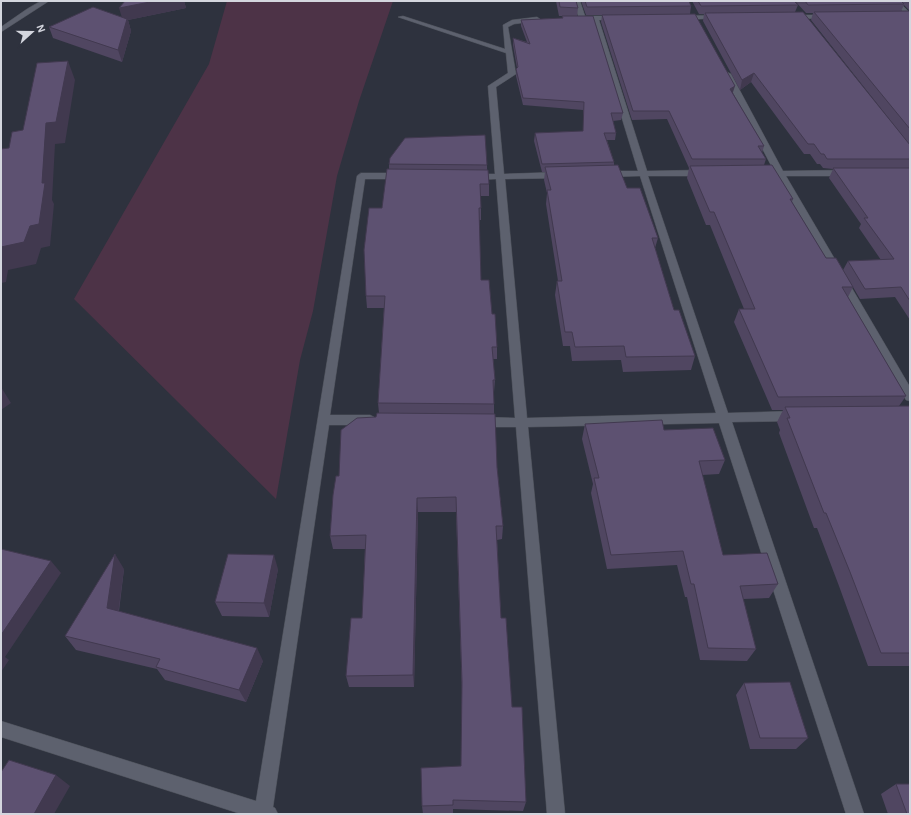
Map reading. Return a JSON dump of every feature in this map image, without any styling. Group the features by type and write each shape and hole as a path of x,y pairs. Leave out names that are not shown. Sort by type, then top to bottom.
{"street":[{"path":"1,29 29,10 46,1"},
{"path":"577,1 582,18"},
{"path":"894,1 910,16"},
{"path":"902,16 910,16"},
{"path":"401,17 508,52"},
{"path":"673,18 727,17"},
{"path":"787,17 833,17"},
{"path":"595,18 643,173 855,814"},
{"path":"568,19 626,18"},
{"path":"546,19 512,22 505,26 512,74 492,86 523,423 556,814"},
{"path":"722,65 780,174 910,397"},
{"path":"596,174 712,173"},
{"path":"750,174 857,173"},
{"path":"462,176 501,177 572,175"},
{"path":"1,729 266,813 323,420 361,176 415,176"},
{"path":"467,422 523,423 809,416"},
{"path":"323,420 379,420"}],"shaded area":[{"path":"227,1 393,1 359,101 337,176 313,311 300,360 276,499 74,299 209,64"}],"building":[{"path":"125,1 155,1 119,8"},
{"path":"559,1 576,1 578,8 560,7"},
{"path":"585,1 689,1 691,6 587,7"},
{"path":"698,1 794,1 798,5 701,6"},
{"path":"805,1 901,1 904,4 808,5"},
{"path":"93,7 127,19 118,50 49,27"},
{"path":"910,11 910,129 814,12"},
{"path":"803,12 910,145 910,159 827,159 824,154 821,154 814,144 808,144 754,73 742,80 705,13"},
{"path":"695,14 735,86 730,89 764,146 758,146 766,159 692,159 669,111 633,111 602,15"},
{"path":"562,16 593,16 623,113 611,113 616,133 604,133 614,162 542,164 535,133 583,131 584,102 523,98 516,69 518,67 513,38 530,44 521,20 563,18"},
{"path":"68,61 56,122 46,123 42,183 45,183 39,224 30,226 24,242 1,247 1,149 9,148 12,132 23,130 37,63"},
{"path":"485,135 487,165 389,164 390,158 405,138"},
{"path":"618,165 627,188 640,188 658,238 652,238 674,310 679,310 695,356 626,357 624,346 575,347 572,332 565,332 557,281 562,281 547,190 551,190 545,167"},
{"path":"772,165 793,199 790,199 826,258 836,258 853,287 842,287 906,396 778,397 739,309 755,309 714,212 710,212 690,166"},
{"path":"833,168 910,168 910,301 901,287 865,289 848,261 894,259 864,218 868,218"},
{"path":"387,169 488,170 489,184 480,184 481,208 479,208 481,280 489,280 492,314 495,314 497,347 492,347 495,380 493,380 494,404 378,403 385,296 366,296 364,250 369,208 382,208"},
{"path":"910,406 910,653 881,653 826,513 824,513 787,418 790,418 785,407"},
{"path":"377,413 495,414 497,467 503,526 496,526 501,618 506,618 512,707 522,707 526,802 453,800 453,805 422,806 421,768 461,766 462,682 456,497 417,498 413,675 346,676 351,618 362,618 366,535 330,536 333,495 336,476 339,476 341,430 357,418 376,417"},
{"path":"662,420 664,430 713,428 725,460 699,461 723,555 767,553 778,584 740,586 756,649 708,648 694,584 691,584 683,551 611,555 594,478 599,478 585,424"},
{"path":"1,549 51,561 1,635"},
{"path":"115,554 107,608 257,648 239,690 156,667 160,659 65,636"},
{"path":"228,554 274,555 264,603 215,602"},
{"path":"790,682 808,738 760,738 744,683"},
{"path":"9,760 56,775 34,814 1,814 1,772"},
{"path":"896,784 910,784 910,814 907,814"}]}
